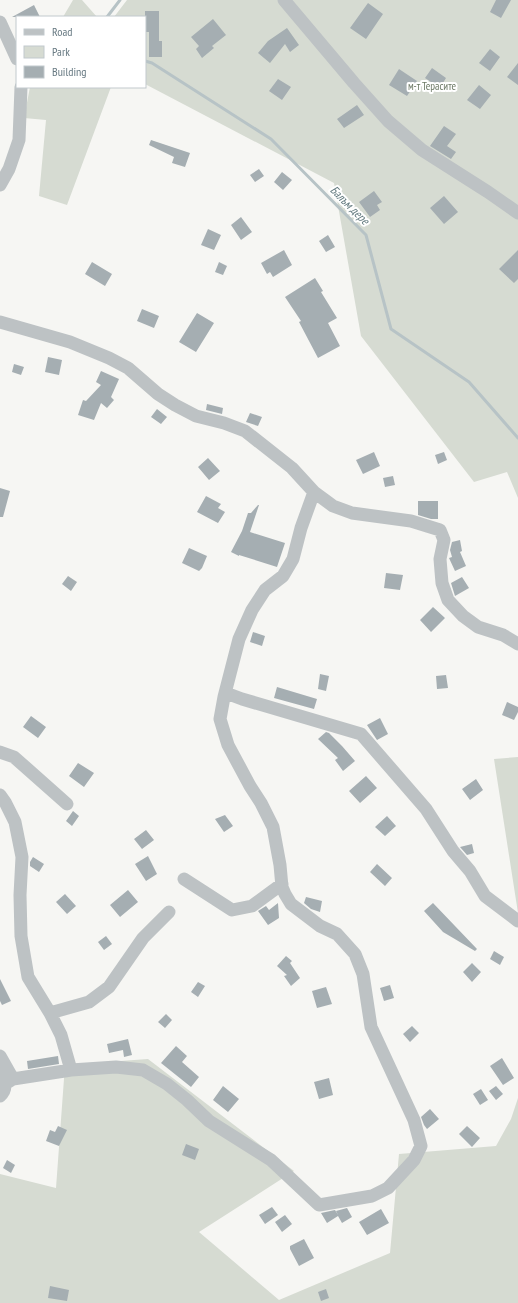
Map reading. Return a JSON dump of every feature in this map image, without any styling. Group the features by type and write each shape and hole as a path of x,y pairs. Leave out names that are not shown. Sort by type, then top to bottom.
{"street":[{"path":"284,0 388,121 422,150 518,213"},
{"path":"0,22 16,57"},
{"path":"0,185 9,169 19,140 21,88"},
{"path":"0,322 70,342 109,358 128,368 158,394 191,414 245,430 292,468 314,492 333,506 352,513 411,521 440,530 444,540 440,559 442,583 448,600 463,616 478,627 503,635 518,644"},
{"path":"6,1079 71,1070 116,1067 143,1070 160,1079 187,1100 209,1121 271,1160 319,1205 344,1202 372,1196 388,1188 414,1160 421,1146 414,1120 371,1027 363,974 355,954 337,934 320,926 291,904 285,894 282,887 273,828 261,803 228,745 220,719 239,639 252,610 265,590 283,576 293,559 301,528 314,492"},
{"path":"226,692 242,699 360,734 426,809 453,851 470,871 485,896 518,921"},
{"path":"0,752 14,757 67,804"},
{"path":"0,795 15,822 22,857 20,895 21,936 28,977 50,1013 61,1035 71,1070"},
{"path":"184,879 232,910 252,906 282,884"},
{"path":"50,1013 89,1002 109,987 143,938 169,912"},
{"path":"0,1056 6,1079 4,1090 0,1096"}],"green space":[{"path":"73,0 82,0 96,16 64,16"},
{"name":"м-т Терасите","path":"127,0 518,0 518,498 507,472 474,482 361,336 334,183 146,85 146,16 115,16"},
{"path":"30,88 111,88 67,205 39,196 46,120 24,118"},
{"path":"518,757 518,913 494,759"},
{"path":"148,1059 294,1171 199,1232 279,1300 390,1253 399,1154 496,1146 511,1119 518,1098 518,1303 0,1303 0,1174 56,1188 65,1065"}],"building":[{"path":"496,0 511,0 501,18 490,12"},
{"path":"368,3 383,14 366,39 350,28"},
{"path":"34,5 40,16 16,16 12,17"},
{"path":"145,11 159,11 159,41 162,41 162,57 149,57 149,32 146,32"},
{"path":"213,19 226,35 212,46 214,48 202,58 196,49 199,46 191,37"},
{"path":"287,28 299,45 290,52 285,44 270,63 258,53 268,41"},
{"path":"490,49 500,57 490,71 479,63"},
{"path":"518,63 518,85 507,77"},
{"path":"432,68 446,78 440,88 425,78"},
{"path":"399,69 417,81 407,96 389,85"},
{"path":"278,79 291,87 282,100 269,91"},
{"path":"479,85 491,95 480,109 467,100"},
{"path":"357,105 364,115 344,128 337,119"},
{"path":"444,126 456,134 447,146 456,152 451,159 430,146"},
{"path":"151,140 190,153 185,167 172,163 174,157 149,145"},
{"path":"259,169 264,176 255,182 250,175"},
{"path":"282,172 292,180 283,190 274,182"},
{"path":"374,191 382,202 377,205 380,210 370,217 359,202"},
{"path":"444,196 458,212 444,224 430,208"},
{"path":"241,217 252,232 241,240 231,225"},
{"path":"208,229 221,235 214,250 201,245"},
{"path":"328,235 335,247 326,252 319,241"},
{"path":"284,250 292,265 273,277 270,272 267,274 261,263"},
{"path":"518,250 518,279 514,283 499,269"},
{"path":"92,262 112,274 105,286 85,274"},
{"path":"219,262 227,266 223,275 215,272"},
{"path":"315,278 323,291 321,292 337,318 328,323 340,346 318,358 299,322 301,321 285,297"},
{"path":"142,309 159,316 154,328 137,321"},
{"path":"197,313 214,323 196,352 179,342"},
{"path":"48,357 62,360 59,375 45,372"},
{"path":"14,364 24,367 21,375 12,372"},
{"path":"101,371 119,379 111,397 114,400 107,408 101,403 94,420 78,415 83,400 86,401 101,385 96,382"},
{"path":"207,404 223,408 222,414 206,410"},
{"path":"157,409 167,417 161,424 151,417"},
{"path":"250,413 262,417 258,426 246,422"},
{"path":"374,452 380,466 363,474 356,460"},
{"path":"444,452 447,460 438,464 435,455"},
{"path":"208,458 220,471 209,480 198,467"},
{"path":"393,476 395,485 385,487 383,478"},
{"path":"0,488 10,491 3,517 0,517"},
{"path":"206,496 221,504 218,508 225,512 218,523 197,512"},
{"path":"418,501 438,501 438,519 431,519 418,515"},
{"path":"258,505 250,532 285,543 277,567 239,556 231,552 242,531 248,513 251,513"},
{"path":"460,540 462,551 460,552 466,566 455,571 449,558 452,557 450,550 452,542"},
{"path":"189,548 207,556 202,568 199,571 182,563"},
{"path":"386,573 403,575 400,590 384,588"},
{"path":"68,576 77,582 71,591 62,584"},
{"path":"462,577 469,588 455,596 451,583"},
{"path":"433,607 445,618 431,632 420,620"},
{"path":"253,632 265,636 262,646 250,642"},
{"path":"320,674 329,676 326,691 318,689"},
{"path":"446,675 448,688 437,689 436,676"},
{"path":"277,687 317,699 314,709 274,698"},
{"path":"507,702 518,707 518,712 514,720 502,715"},
{"path":"31,716 46,727 38,738 23,727"},
{"path":"380,718 388,734 377,740 367,725"},
{"path":"326,732 329,733 342,746 355,761 343,771 335,760 338,758 318,739"},
{"path":"78,763 94,773 84,787 69,776"},
{"path":"366,776 377,788 360,803 349,791"},
{"path":"476,779 483,790 470,800 462,789"},
{"path":"73,811 79,816 72,826 66,821"},
{"path":"225,815 233,826 224,832 215,819"},
{"path":"387,816 396,826 385,836 375,827"},
{"path":"146,830 154,840 142,849 134,839"},
{"path":"472,844 474,853 467,855 460,847"},
{"path":"148,856 157,874 146,881 135,864"},
{"path":"33,857 44,864 39,872 30,866 30,862"},
{"path":"377,864 392,878 385,886 370,872"},
{"path":"128,890 138,902 120,917 110,905"},
{"path":"65,894 76,906 67,914 56,902"},
{"path":"306,897 322,901 320,912 311,909 304,903"},
{"path":"278,903 279,918 268,925 258,911 266,906 269,910"},
{"path":"433,903 477,949 475,951 443,932 424,911"},
{"path":"106,936 112,944 104,950 98,942"},
{"path":"494,951 504,957 500,965 490,959"},
{"path":"286,956 292,961 290,963 300,978 291,986 284,976 287,975 277,966"},
{"path":"472,963 481,972 472,982 463,972"},
{"path":"0,979 11,1001 2,1005 0,1001"},
{"path":"198,982 205,986 198,997 191,992"},
{"path":"390,985 394,998 384,1001 380,988"},
{"path":"326,987 332,1004 317,1008 312,991"},
{"path":"166,1014 172,1020 165,1028 158,1022"},
{"path":"412,1026 419,1033 410,1042 403,1034"},
{"path":"128,1039 132,1055 124,1057 123,1050 109,1053 107,1044"},
{"path":"176,1046 187,1056 182,1062 199,1077 191,1087 161,1063"},
{"path":"58,1056 59,1064 28,1069 27,1061"},
{"path":"502,1058 514,1078 503,1085 490,1066"},
{"path":"329,1078 333,1095 319,1099 314,1082"},
{"path":"223,1086 239,1099 228,1112 213,1100"},
{"path":"496,1086 503,1094 496,1100 489,1091"},
{"path":"481,1089 488,1100 480,1105 473,1094"},
{"path":"430,1109 439,1119 427,1129 421,1117"},
{"path":"58,1126 67,1130 59,1146 46,1141 50,1130 55,1132"},
{"path":"467,1126 480,1138 472,1147 459,1134"},
{"path":"186,1144 199,1149 195,1160 182,1155"},
{"path":"7,1160 15,1165 11,1173 3,1168"},
{"path":"272,1207 278,1215 265,1224 259,1215"},
{"path":"347,1208 352,1217 342,1223 338,1216 327,1223 321,1213 335,1210 338,1215 336,1211"},
{"path":"381,1209 389,1223 367,1235 359,1222"},
{"path":"285,1215 292,1224 282,1232 275,1222"},
{"path":"304,1239 314,1258 299,1266 290,1249 290,1246"},
{"path":"50,1286 69,1290 67,1301 48,1298"},
{"path":"326,1289 329,1298 321,1301 318,1292"}],"waterway":[{"name":"Балъм дере","path":"108,16 120,0"},
{"name":"Балъм дере","path":"146,61 152,63 271,139 366,235 391,329 469,382 518,438"}]}
